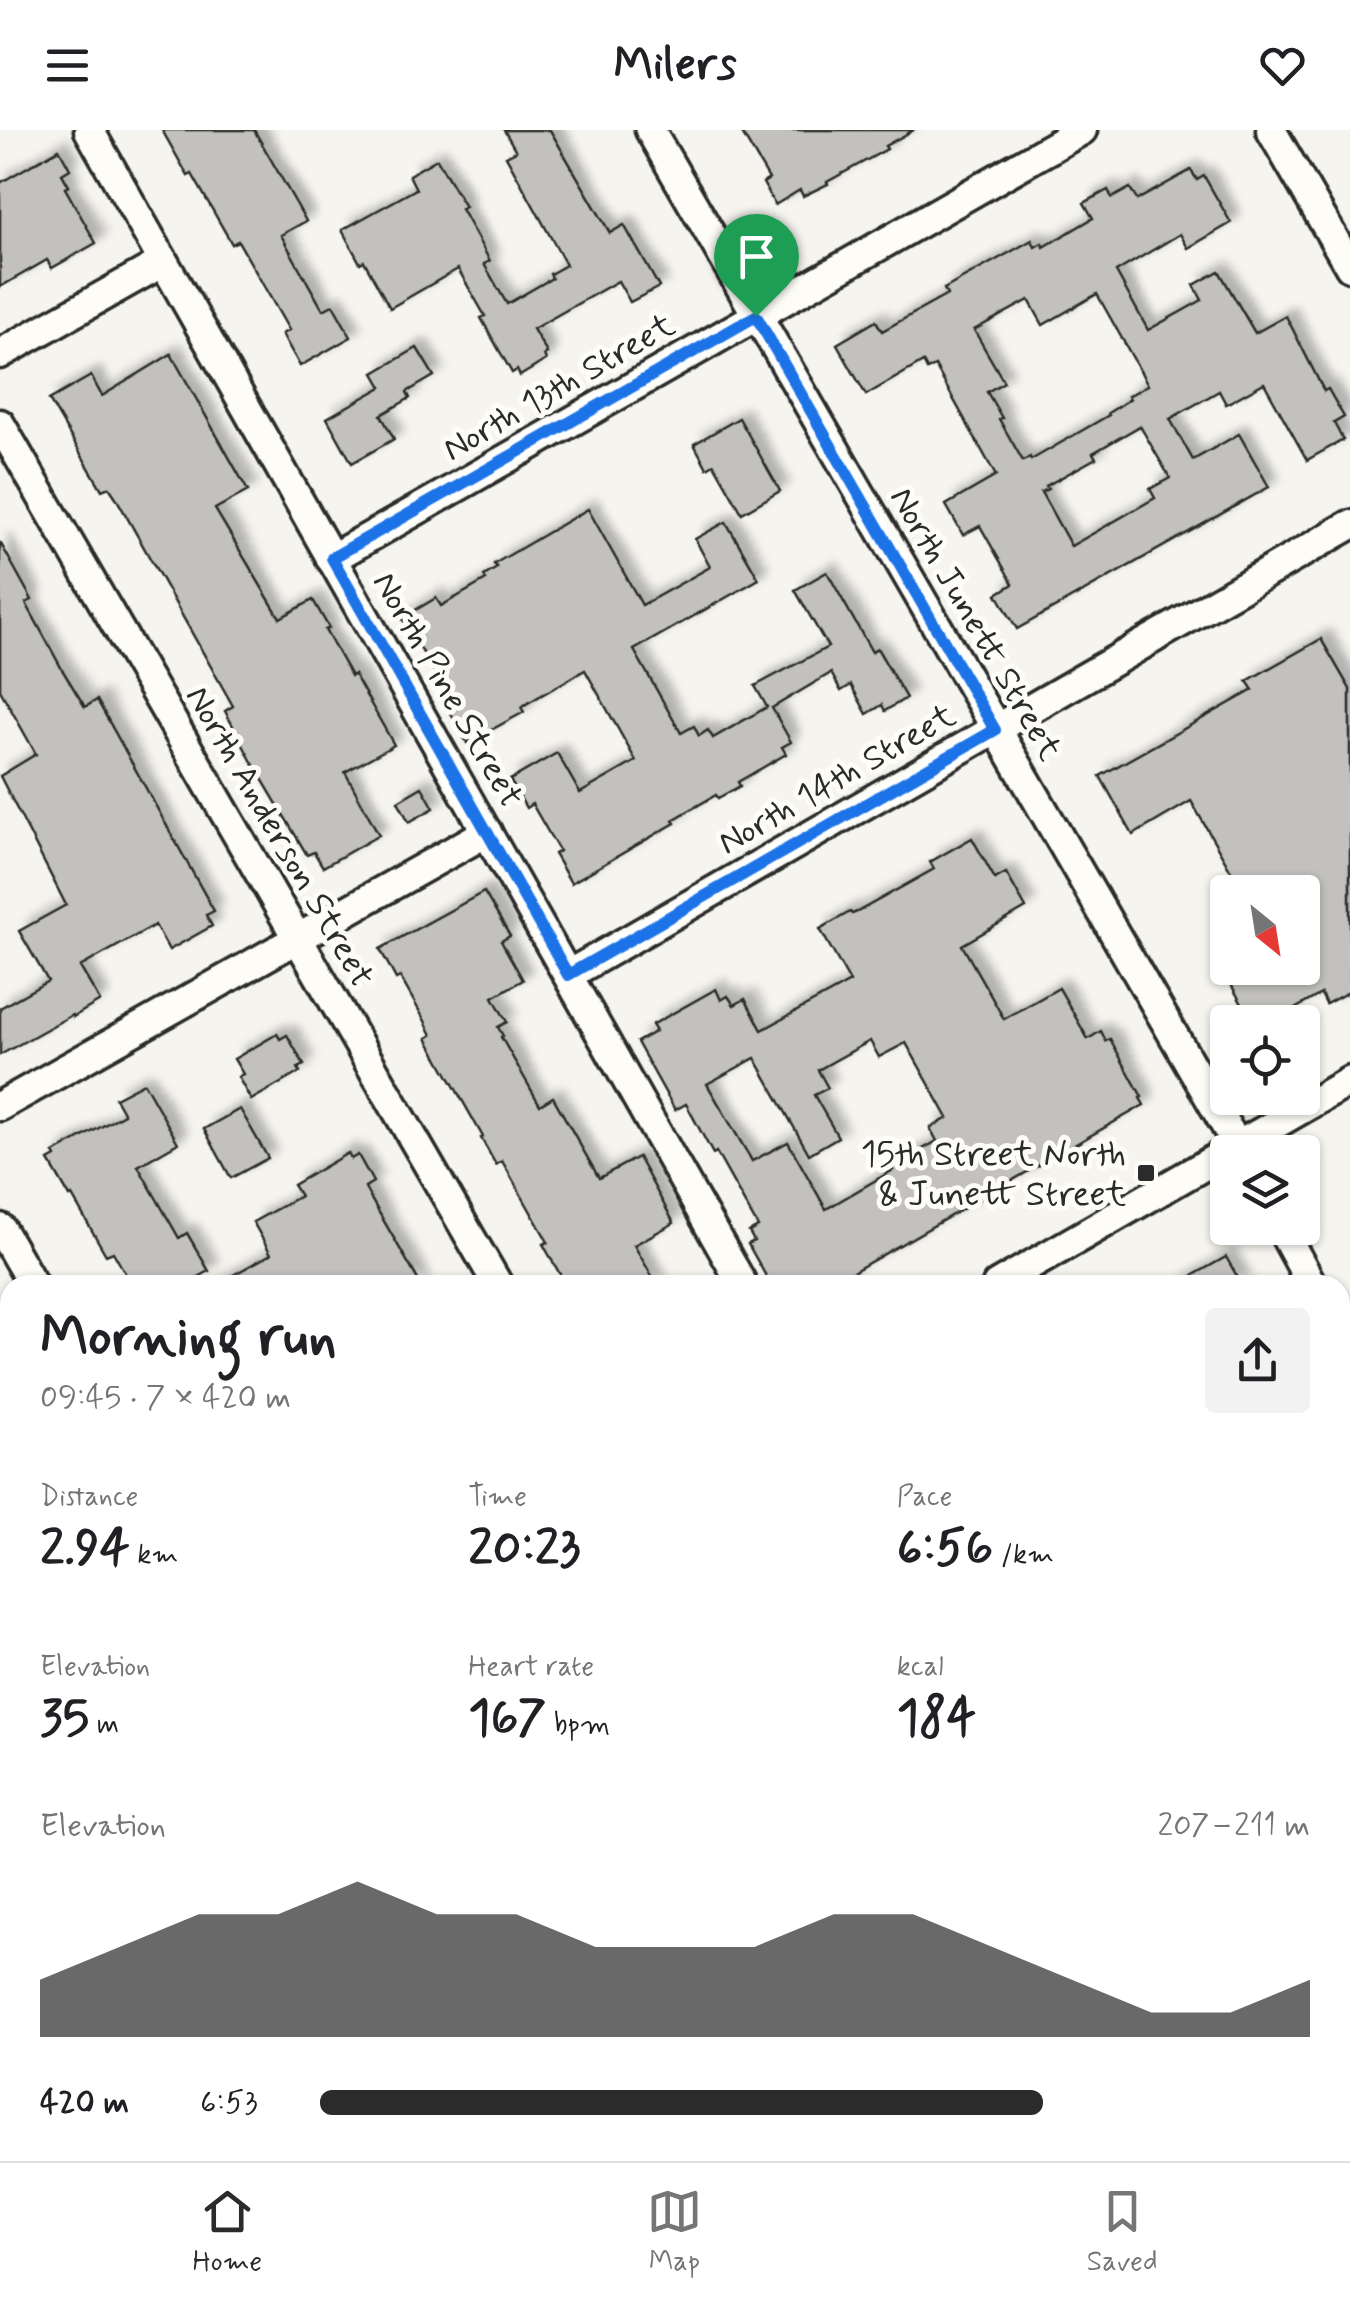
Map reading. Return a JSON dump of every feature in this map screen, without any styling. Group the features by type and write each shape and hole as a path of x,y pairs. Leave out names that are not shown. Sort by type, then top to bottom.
{"street":[{"name":"North Pine Street","path":"89,130 737,1275"},
{"name":"North Junett Street","path":"650,130 1230,1135"},
{"name":"North 13th Street","path":"332,558 1082,130"},
{"path":"1271,130 1350,267"},
{"path":"0,354 163,262"},
{"name":"North Anderson Street","path":"0,424 492,1275"},
{"name":"North 14th Street","path":"568,975 1350,525"},
{"path":"0,1106 486,832"},
{"path":"1263,1135 1350,1081"},
{"path":"1015,1275 1210,1166"},
{"path":"0,1228 27,1275"},
{"path":"1290,1245 1307,1275"}],"building":[{"path":"162,130 254,130 306,221 281,235 323,310 333,305 351,337 300,366 282,334 289,330 238,241 232,244"},
{"path":"504,130 550,130 610,233 624,225 659,287 630,302 618,281 533,329 547,353 546,360 520,376 517,370 512,373 458,269 390,308 342,230 416,189 409,175 437,159 465,207 461,209 490,261 484,264 507,304 552,278 550,274 566,265 506,156 516,151"},
{"path":"740,130 914,130 828,184 803,196 800,190 775,205 763,183 769,179"},
{"path":"59,149 70,169 62,174 69,186 65,188 96,243 52,268 47,260 0,287 0,183"},
{"path":"1191,170 1197,180 1204,176 1231,223 1188,248 1180,234 1116,272 1148,330 1202,300 1194,285 1219,271 1255,333 1286,316 1324,391 1328,389 1344,417 1334,423 1343,440 1307,460 1264,383 1226,404 1219,391 1170,419 1193,460 1239,434 1269,487 1017,629 997,594 1013,584 980,526 963,535 946,505 996,476 935,366 927,370 923,362 866,395 837,344 876,321 882,331 947,295 944,289 1032,240 1035,247 1042,243 1044,247 1093,218 1084,203 1108,190 1112,198 1130,188 1137,200","holes":["1097,294 1148,385 1128,396 1130,399 1109,415 1023,461 987,392 1004,382 974,330 1029,300 1043,325","1140,426 1170,478 1150,489 1155,498 1071,546 1041,492 1096,458 1093,453"]},
{"path":"417,348 434,376 407,392 410,398 381,415 394,439 352,463 327,418 382,387 374,373"},
{"path":"171,354 248,491 215,509 280,618 313,600 329,628 325,630 394,745 345,772 379,835 323,867 314,852 307,855 252,762 225,711 233,706 115,496 109,487 102,490 49,400 91,376 102,396"},
{"path":"739,418 780,491 742,513 714,464 707,468 694,444"},
{"path":"588,509 642,605 710,567 695,539 726,522 759,579 634,650 681,733 694,726 699,736 708,730 713,738 767,707 755,686 828,647 795,590 827,572 872,652 877,648 906,698 885,711 882,705 867,714 851,685 841,691 831,673 772,708 791,742 782,747 786,754 738,782 740,786 718,798 716,795 571,883 554,854 559,851 532,804 526,808 510,780 557,753 580,793 636,761 585,670 521,707 524,712 467,743 450,712 456,708 402,618 436,598 441,606 486,580 484,576 497,568 494,564"},
{"path":"0,542 32,600 26,603 63,671 85,707 97,700 214,911 206,915 212,926 169,950 155,925 80,967 100,1001 0,1055 0,1008 48,981 19,931 66,905 0,776 36,754 0,690"},
{"path":"1321,639 1350,689 1350,991 1326,1004 1321,994 1302,1005 1243,1005 1231,985 1320,985 1320,875 1233,875 1191,801 1133,835 1100,776 1253,690 1247,681"},
{"path":"422,787 434,808 409,822 398,801"},
{"path":"972,838 995,879 1006,873 1026,908 962,945 1004,1019 1059,988 1088,1039 1101,1031 1106,1041 1110,1039 1144,1105 847,1275 765,1275 748,1244 754,1241 749,1232 758,1227 686,1104 675,1110 637,1042 656,1031 652,1025 716,989 721,1000 728,996 734,1005 745,999 762,1030 850,982 820,929 934,869 930,862","holes":["870,1041 879,1057 906,1043 948,1118 930,1128 937,1141 826,1209 788,1142 752,1161 707,1084 755,1058 809,1154 838,1137 814,1095 828,1088 818,1070"]},
{"path":"484,892 510,936 501,941 523,980 493,997 507,1022 498,1027 501,1037 540,1105 553,1097 599,1178 638,1157 674,1223 634,1245 651,1275 560,1275 543,1244 548,1242 502,1161 496,1165 427,1038 432,1035 425,1021 380,949"},
{"path":"277,1034 280,1039 287,1035 304,1065 298,1068 300,1072 251,1100 238,1077 243,1074 234,1059"},
{"path":"144,1083 178,1143 138,1166 179,1238 187,1233 209,1271 202,1275 126,1275 113,1252 106,1255 49,1161 56,1157 54,1153 124,1114 115,1098"},
{"path":"240,1109 268,1158 231,1178 204,1129"},
{"path":"348,1153 351,1159 358,1155 373,1182 365,1187 367,1192 415,1275 233,1275 271,1254 253,1222 300,1196 293,1185"},
{"path":"1226,1257 1236,1275 1194,1275"}],"place":[{"name":"15th Street North & Junett Street","path":"1146,1173"}],"route":[{"path":"756,316 995,730 568,975 332,558 756,316"}]}
